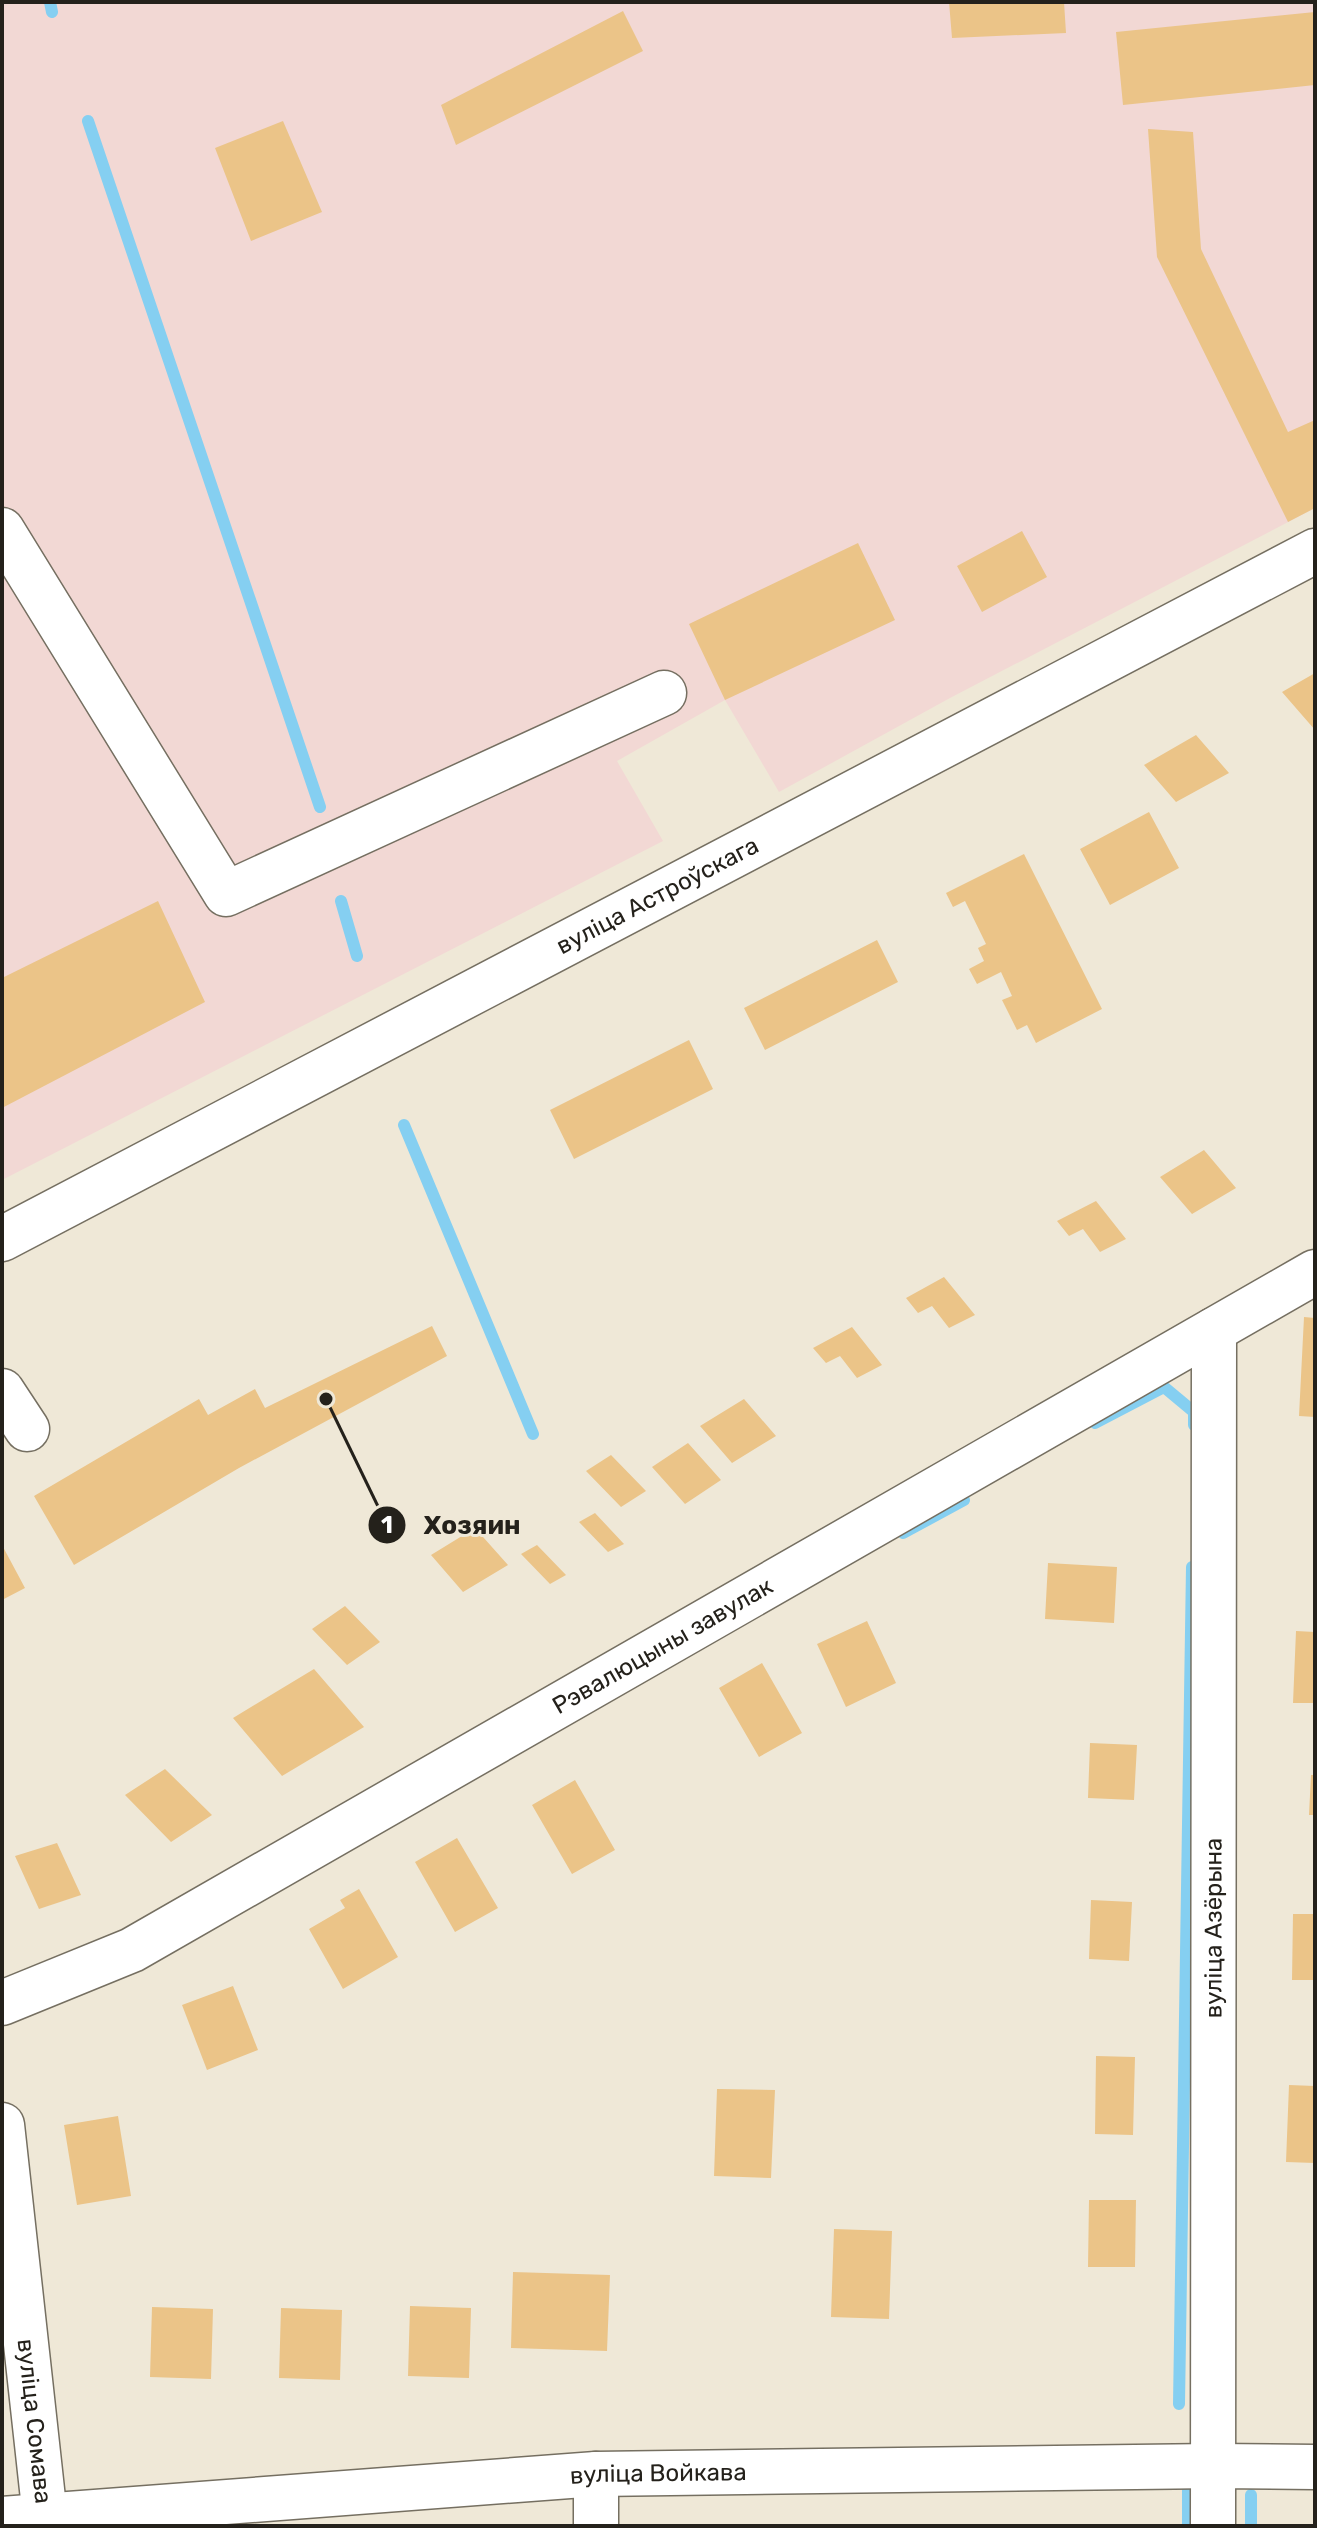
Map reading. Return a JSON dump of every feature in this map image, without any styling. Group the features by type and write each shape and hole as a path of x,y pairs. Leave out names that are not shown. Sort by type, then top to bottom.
{"street":[{"path":"2,530 226,894 664,693"},
{"name":"вуліца Астроўскага","path":"2,1239 1315,551"},
{"name":"Рэвалюцыны завулак","path":"2,2003 132,1950 1315,1272"},
{"name":"вуліца Азёрына","path":"1213,2526 1214,1330"},
{"path":"2,1391 27,1429"},
{"name":"вуліца Сомава","path":"2,2125 46,2521"},
{"name":"вуліца Войкава","path":"2,2519 46,2521 596,2474 1315,2467"},
{"path":"596,2474 596,2526"}],"shaded area":[{"path":"2,2 1315,2 1315,508 950,698 779,792 725,700 617,761 663,841 2,1180"}],"building":[{"path":"949,2 1064,2 1066,33 952,38"},
{"path":"623,11 643,51 456,145 441,105"},
{"path":"1315,12 1315,85 1123,105 1116,32"},
{"path":"283,121 322,212 251,241 215,148"},
{"path":"1148,129 1193,132 1201,249 1288,432 1315,420 1315,508 1288,522 1157,257"},
{"path":"1022,531 1047,577 982,612 957,566"},
{"path":"858,543 895,620 725,700 689,624"},
{"path":"1315,673 1315,730 1282,692"},
{"path":"1196,735 1229,773 1176,802 1144,765"},
{"path":"1149,812 1179,868 1110,905 1080,849"},
{"path":"1024,854 1102,1009 1036,1043 1027,1025 1017,1030 1002,1000 1012,996 1001,972 977,984 969,969 984,961 978,948 986,944 965,901 953,907 946,893"},
{"path":"158,901 205,1002 2,1108 2,978"},
{"path":"877,940 898,982 765,1050 744,1008"},
{"path":"689,1040 713,1089 574,1159 550,1110"},
{"path":"1204,1150 1236,1188 1192,1214 1160,1177"},
{"path":"1096,1201 1126,1239 1100,1252 1083,1229 1069,1236 1057,1221"},
{"path":"944,1277 975,1315 949,1328 932,1306 918,1313 906,1298"},
{"path":"1304,1317 1315,1318 1315,1417 1299,1416"},
{"path":"432,1326 447,1356 239,1468 74,1565 34,1496 199,1399 208,1415 255,1389 265,1408"},
{"path":"852,1327 882,1365 857,1378 840,1356 826,1363 813,1348"},
{"path":"744,1399 776,1436 732,1463 700,1426"},
{"path":"688,1443 721,1480 685,1504 652,1467"},
{"path":"611,1455 646,1491 621,1507 586,1471"},
{"path":"595,1513 624,1544 608,1552 579,1522"},
{"path":"475,1528 508,1565 463,1592 431,1555"},
{"path":"2,1545 25,1588 2,1600"},
{"path":"537,1545 566,1575 550,1584 521,1554"},
{"path":"1048,1563 1117,1567 1114,1623 1045,1619"},
{"path":"345,1606 380,1642 347,1665 312,1629"},
{"path":"867,1621 896,1683 846,1707 817,1644"},
{"path":"1296,1631 1315,1632 1315,1703 1293,1703"},
{"path":"762,1663 802,1733 759,1757 719,1688"},
{"path":"314,1669 364,1727 282,1776 233,1718"},
{"path":"1090,1743 1137,1745 1134,1800 1088,1798"},
{"path":"165,1769 212,1815 171,1842 125,1795"},
{"path":"1311,1775 1315,1775 1315,1815 1309,1815"},
{"path":"575,1780 615,1850 572,1874 532,1805"},
{"path":"457,1838 498,1908 455,1932 415,1862"},
{"path":"57,1843 81,1895 39,1909 15,1856"},
{"path":"359,1889 398,1957 343,1989 309,1929 345,1908 340,1900"},
{"path":"1091,1900 1132,1902 1129,1961 1089,1959"},
{"path":"1293,1914 1315,1914 1315,1980 1292,1980"},
{"path":"233,1986 258,2050 207,2070 182,2005"},
{"path":"1096,2056 1135,2057 1133,2135 1095,2134"},
{"path":"1289,2085 1315,2086 1315,2163 1286,2162"},
{"path":"717,2089 775,2090 771,2178 714,2176"},
{"path":"118,2116 131,2196 77,2205 64,2125"},
{"path":"1089,2200 1136,2200 1135,2267 1088,2267"},
{"path":"834,2229 892,2231 889,2319 831,2317"},
{"path":"513,2272 610,2275 607,2351 511,2348"},
{"path":"410,2306 471,2308 469,2378 408,2376"},
{"path":"152,2307 213,2309 211,2379 150,2377"},
{"path":"281,2308 342,2310 340,2380 279,2378"}],"waterway":[{"path":"50,2 52,12"},
{"path":"88,121 320,807"},
{"path":"341,901 357,956"},
{"path":"404,1125 533,1434"},
{"path":"1095,1423 1164,1387 1194,1412 1194,1425"},
{"path":"903,1533 964,1500"},
{"path":"1179,2404 1192,1567"},
{"path":"1188,2489 1188,2526"},
{"path":"1251,2495 1251,2526"}],"place":[{"name":"Хозяин","path":"326,1399"}]}
